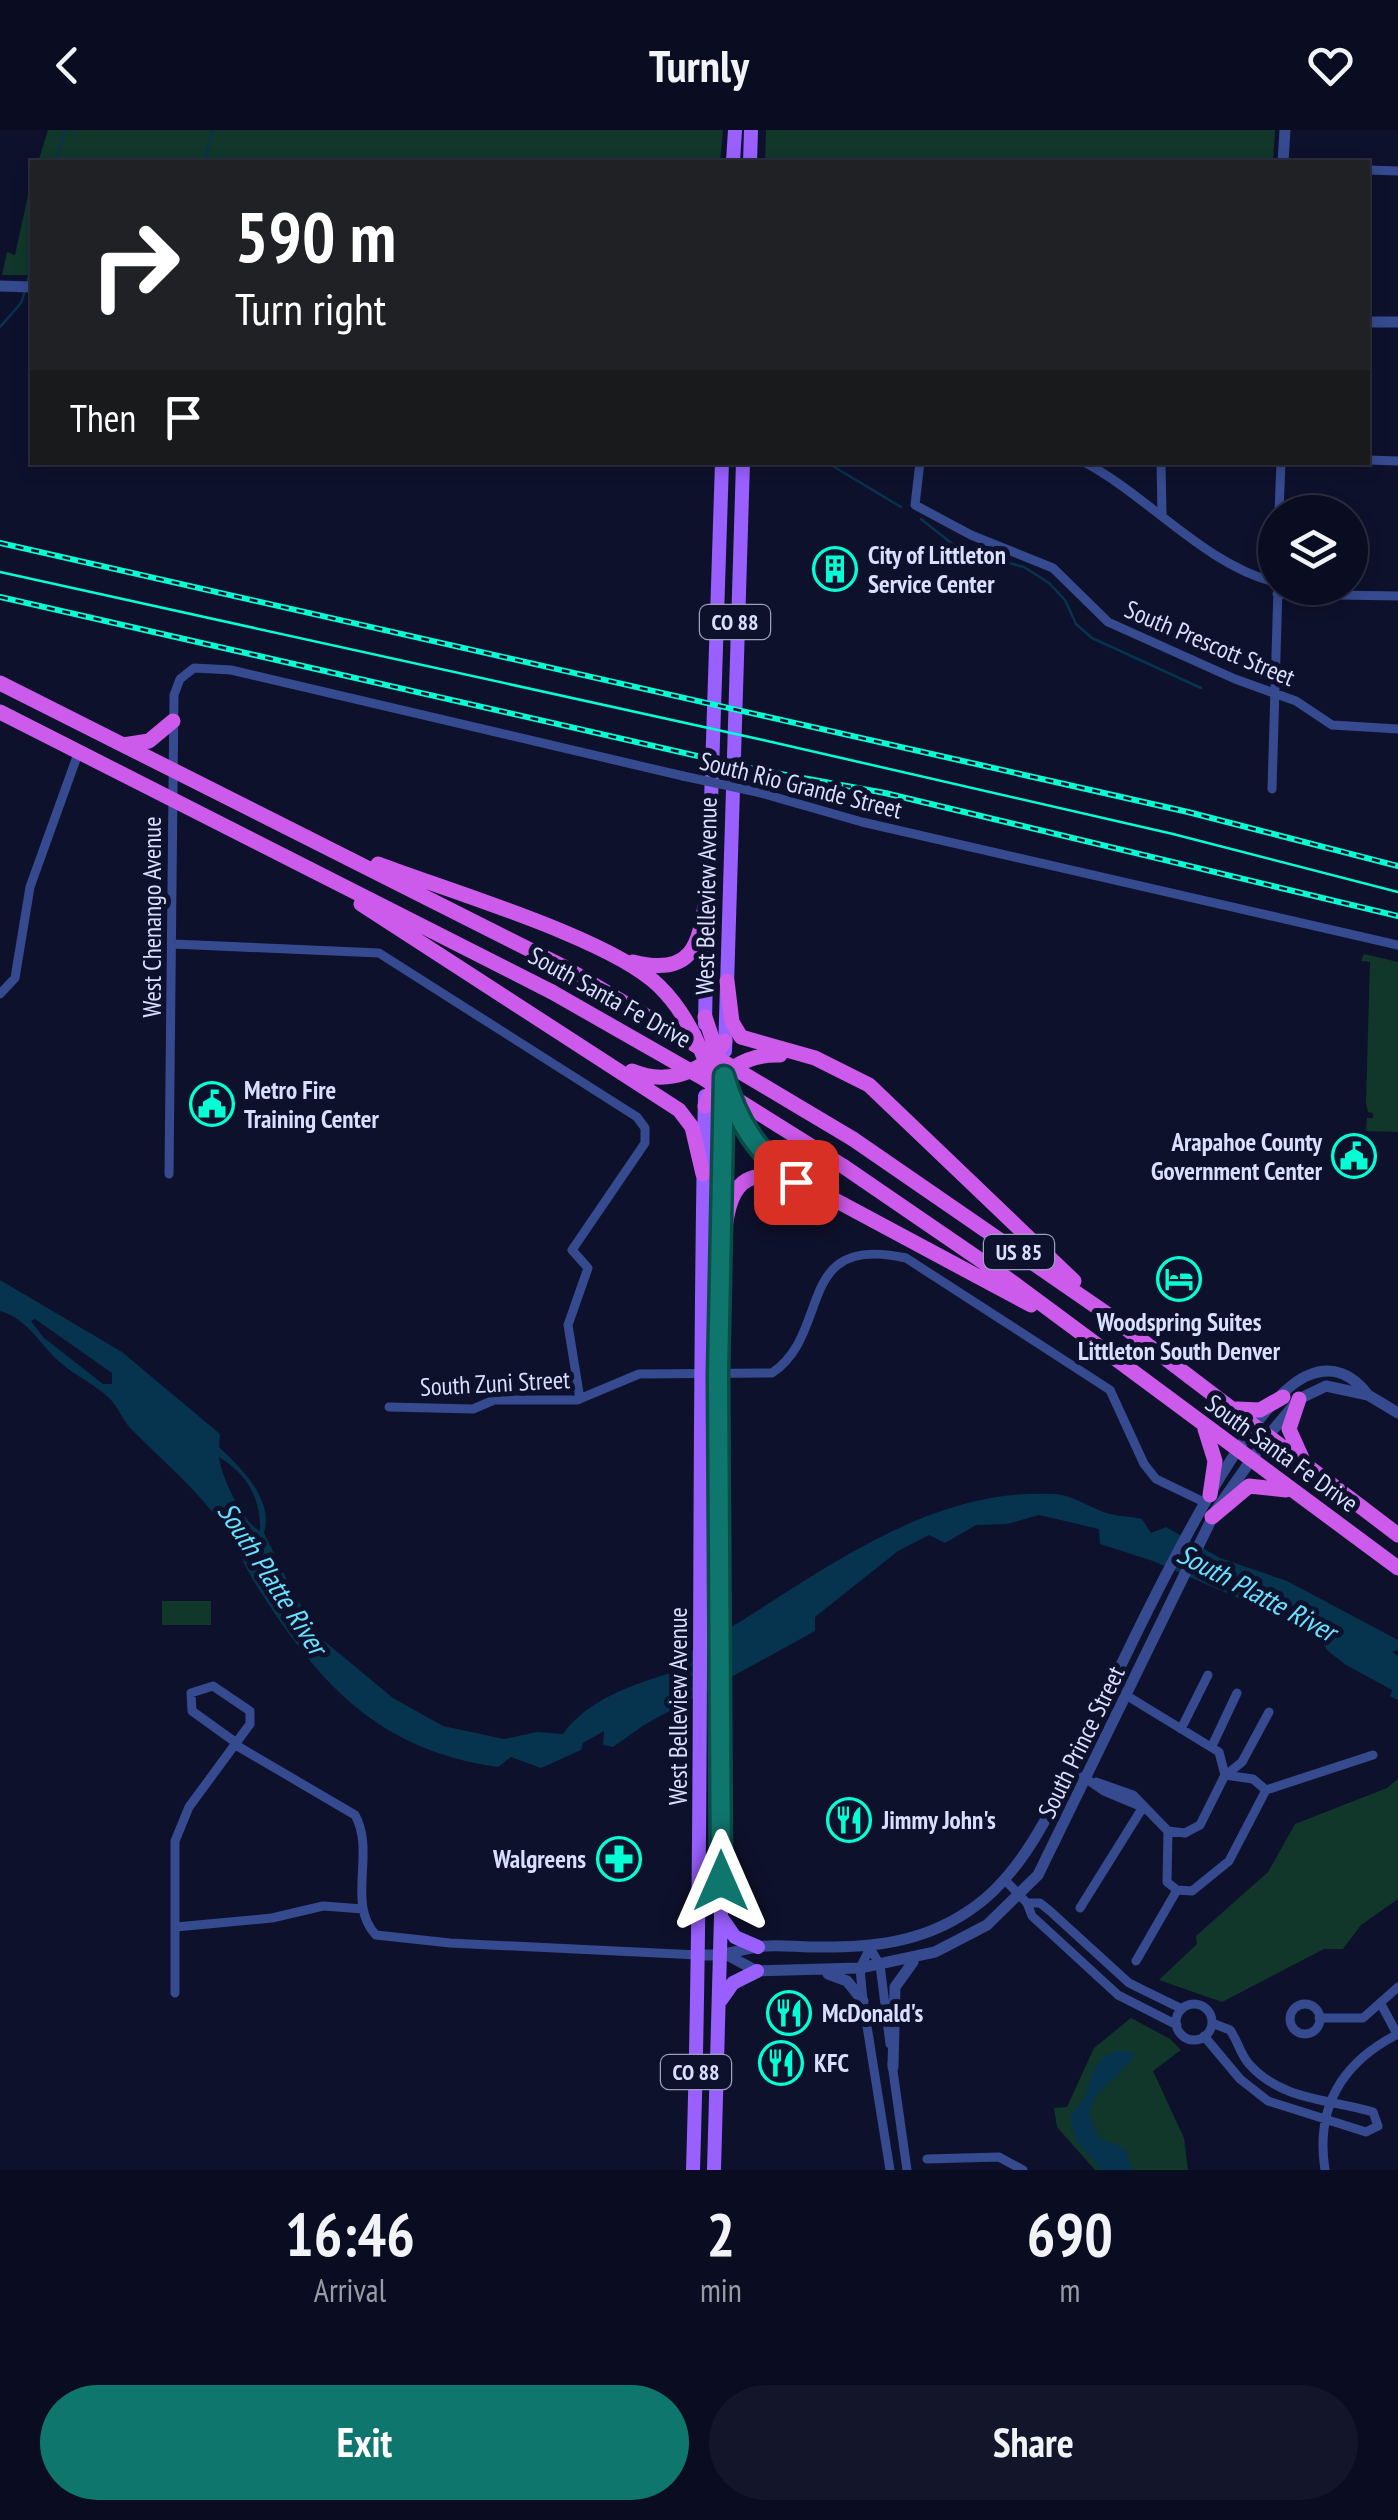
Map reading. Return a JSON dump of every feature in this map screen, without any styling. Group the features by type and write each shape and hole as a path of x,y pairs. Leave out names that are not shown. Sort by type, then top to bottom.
{"highway":[{"name":"South Santa Fe Drive","path":"0,683 564,967 852,1139 1182,1370 1398,1535"},
{"name":"South Santa Fe Drive","path":"0,712 552,992 701,1077 843,1166 1107,1351 1288,1490 1398,1568"},
{"path":"123,745 148,741 173,721"},
{"path":"300,833 614,957 646,974 716,1052"},
{"path":"276,853 597,1054 683,1114 692,1127 703,1174"},
{"path":"614,957 659,966 684,959 697,942 708,883"},
{"path":"727,981 732,1022 741,1038 829,1063 884,1097"},
{"path":"705,1017 716,1052 724,1124"},
{"path":"597,1054 658,1078 686,1073 716,1052"},
{"path":"704,1106 719,1081 749,1058 781,1054 844,1072 884,1097 1060,1269 1182,1370"},
{"path":"719,1081 756,1147 781,1171 824,1197 956,1262 1107,1351"},
{"path":"721,1272 730,1202 740,1184 754,1177 772,1177 824,1197"},
{"path":"1228,1406 1260,1410 1291,1398 1289,1429 1310,1470"},
{"path":"1205,1428 1214,1461 1205,1514"},
{"path":"1205,1514 1249,1486 1288,1490"}],"main road":[{"path":"734,130 734,160"},
{"path":"750,160 751,130"},
{"name":"West Belleview Avenue","path":"705,1017 722,465"},
{"name":"West Belleview Avenue","path":"693,2170 702,1718 698,1374 704,1106 727,981 743,465"},
{"name":"West Belleview Avenue","path":"716,1052 719,1081"},
{"name":"West Belleview Avenue","path":"714,2170 718,2010 724,1956 718,1374 724,1124"},
{"path":"721,1916 735,1937 758,1947"},
{"path":"718,2010 733,1982 757,1970"},
{"path":"694,2140 702,2170"}],"street":[{"path":"1283,160 1285,130"},
{"path":"1370,170 1398,171"},
{"path":"0,286 30,287"},
{"path":"1370,322 1398,322"},
{"path":"1370,460 1398,460"},
{"name":"South Prescott Street","path":"920,465 914,505 971,535 1053,568 1081,590 1092,610 1108,622 1275,693 1332,725 1398,729"},
{"path":"1088,465 1162,514 1184,534 1258,577"},
{"path":"1161,465 1162,514"},
{"path":"1280,495 1281,465"},
{"path":"1368,594 1398,596"},
{"path":"1272,789 1277,605"},
{"name":"West Chenango Avenue","path":"169,1174 173,721 180,678 194,668"},
{"name":"South Rio Grande Street","path":"194,668 231,670 757,792 862,822 1398,944"},
{"path":"0,994 15,978 30,886 78,752"},
{"path":"173,944 379,953 637,1117 645,1128 645,1144 572,1250 588,1268 568,1325 580,1399"},
{"name":"South Zuni Street","path":"389,1407 473,1409 494,1400 580,1399 639,1374 772,1373 796,1348 818,1285 840,1263 872,1254 906,1258 1110,1390 1144,1464 1156,1479 1205,1514"},
{"path":"1291,1398 1326,1386 1368,1394 1398,1414"},
{"name":"South Prince Street","path":"363,1908 368,1926 382,1937 724,1956 758,1947 870,1948 918,1936 955,1920 1004,1879 1035,1838 1158,1594 1243,1456 1291,1398"},
{"name":"South Prince Street","path":"724,1956 757,1970 809,1971 880,1965 921,1957 973,1935 1024,1899 1092,1780 1173,1602 1205,1514 1243,1456"},
{"path":"1180,1729 1208,1675"},
{"path":"175,1993 175,1841 189,1806 234,1743 250,1724 250,1711 213,1686 191,1693 192,1710 234,1743 355,1815 364,1836 363,1908 323,1906 272,1918 176,1927"},
{"path":"1212,1746 1237,1693"},
{"path":"1129,1697 1212,1746 1223,1756 1225,1776"},
{"path":"1072,1769 1104,1791 1143,1807 1168,1831 1186,1833 1197,1828 1225,1776 1242,1762 1268,1712"},
{"path":"1168,1831 1167,1882 1177,1890 1192,1890 1229,1862 1266,1790 1373,1755"},
{"path":"1225,1776 1253,1779 1266,1790"},
{"path":"1080,1908 1143,1807"},
{"path":"1004,1879 1024,1899 1032,1916 1118,1996 1176,2025 1190,2039 1204,2036 1212,2023"},
{"path":"1136,1960 1177,1890"},
{"path":"1024,1899 1050,1911 1140,1990 1182,2009 1201,2005 1212,2023 1230,2030 1247,2062 1272,2083 1294,2094 1366,2110 1379,2120 1376,2129 1366,2132 1268,2101 1240,2079 1204,2036"},
{"path":"870,1948 880,1965 907,2170"},
{"path":"870,1948 860,1968 890,2170"},
{"path":"893,2067 895,1987 904,1970 921,1957"},
{"path":"809,1971 842,1978 863,2001"},
{"path":"1320,2018 1362,2018 1398,1987"},
{"path":"1325,2170 1323,2150 1332,2103 1350,2065 1397,2034 1381,2004"},
{"path":"1176,2025 1182,2009"},
{"path":"927,2159 1000,2157 1022,2170"}],"green space":[{"path":"48,130 723,130 720,160 39,160"},
{"path":"766,130 1275,130 1273,160 765,160"},
{"path":"30,186 30,275 2,275 7,252 15,255"},
{"path":"1364,954 1398,962 1398,1132 1366,1131 1367,1118 1373,1118 1373,1113 1368,1112 1366,1103 1370,962 1361,961"},
{"path":"162,1601 211,1601 211,1625 162,1625"},
{"path":"1398,1779 1398,1899 1361,1925 1343,1949 1324,1949 1222,2002 1159,1980 1197,1944 1196,1936 1268,1872 1295,1824 1387,1788"},
{"path":"1131,2018 1170,2039 1181,2050 1153,2071 1184,2138 1188,2170 1095,2170 1057,2127 1054,2108 1067,2107 1094,2048"}],"water":[{"name":"South Platte River","path":"0,1280 122,1352 220,1434 219,1447 246,1474 260,1496 266,1520 264,1533 295,1596 323,1640 393,1698 443,1726 504,1739 537,1732 563,1734 598,1703 626,1688 671,1673 679,1658 857,1549 904,1526 952,1508 1002,1496 1054,1494 1104,1512 1142,1519 1151,1533 1166,1527 1220,1558 1287,1581 1398,1640 1398,1650 1392,1652 1398,1656 1398,1700 1390,1696 1392,1690 1328,1651 1314,1631 1153,1561 1100,1544 1099,1529 1039,1515 1007,1524 976,1525 945,1543 929,1535 898,1551 815,1617 815,1631 644,1725 613,1747 603,1745 604,1731 583,1743 581,1750 541,1768 511,1757 498,1767 455,1758 384,1727 327,1680 278,1619 230,1536 205,1503 132,1430 105,1395 62,1364 19,1320 0,1311","holes":["35,1319 112,1373 112,1384 103,1384 43,1337 31,1321","219,1457 250,1488 258,1508 260,1531 234,1498"]},
{"path":"1119,2050 1132,2052 1134,2058 1095,2097 1089,2114 1099,2138 1126,2149 1132,2170 1101,2170 1075,2139 1071,2118 1085,2096 1098,2062"}],"waterway":[{"path":"57,160 65,130"},
{"path":"205,160 213,130"},
{"path":"27,283 30,272"},
{"path":"0,327 21,303 25,291"},
{"path":"831,465 901,507"},
{"path":"921,519 960,550 1024,567 1049,583 1065,600 1076,624 1092,638 1201,688"}],"tram line":[{"path":"0,572 763,740 1173,834 1398,892"}],"railway":[{"path":"0,543 1188,812 1398,866"},
{"path":"0,597 759,770 885,793 1398,916"}],"place":[{"name":"City of Littleton Service Center","path":"835,569"},
{"name":"Metro Fire Training Center","path":"212,1104"},
{"name":"Arapahoe County Government Center","path":"1354,1156"},
{"name":"Woodspring Suites Littleton South Denver","path":"1179,1279"},
{"name":"Jimmy John's","path":"849,1820"},
{"name":"Walgreens","path":"619,1859"},
{"name":"McDonald's","path":"789,2013"},
{"name":"KFC","path":"781,2063"}],"route":[{"path":"721,1881 718,1374 724,1076 734,1110 756,1147 796,1182"}]}
